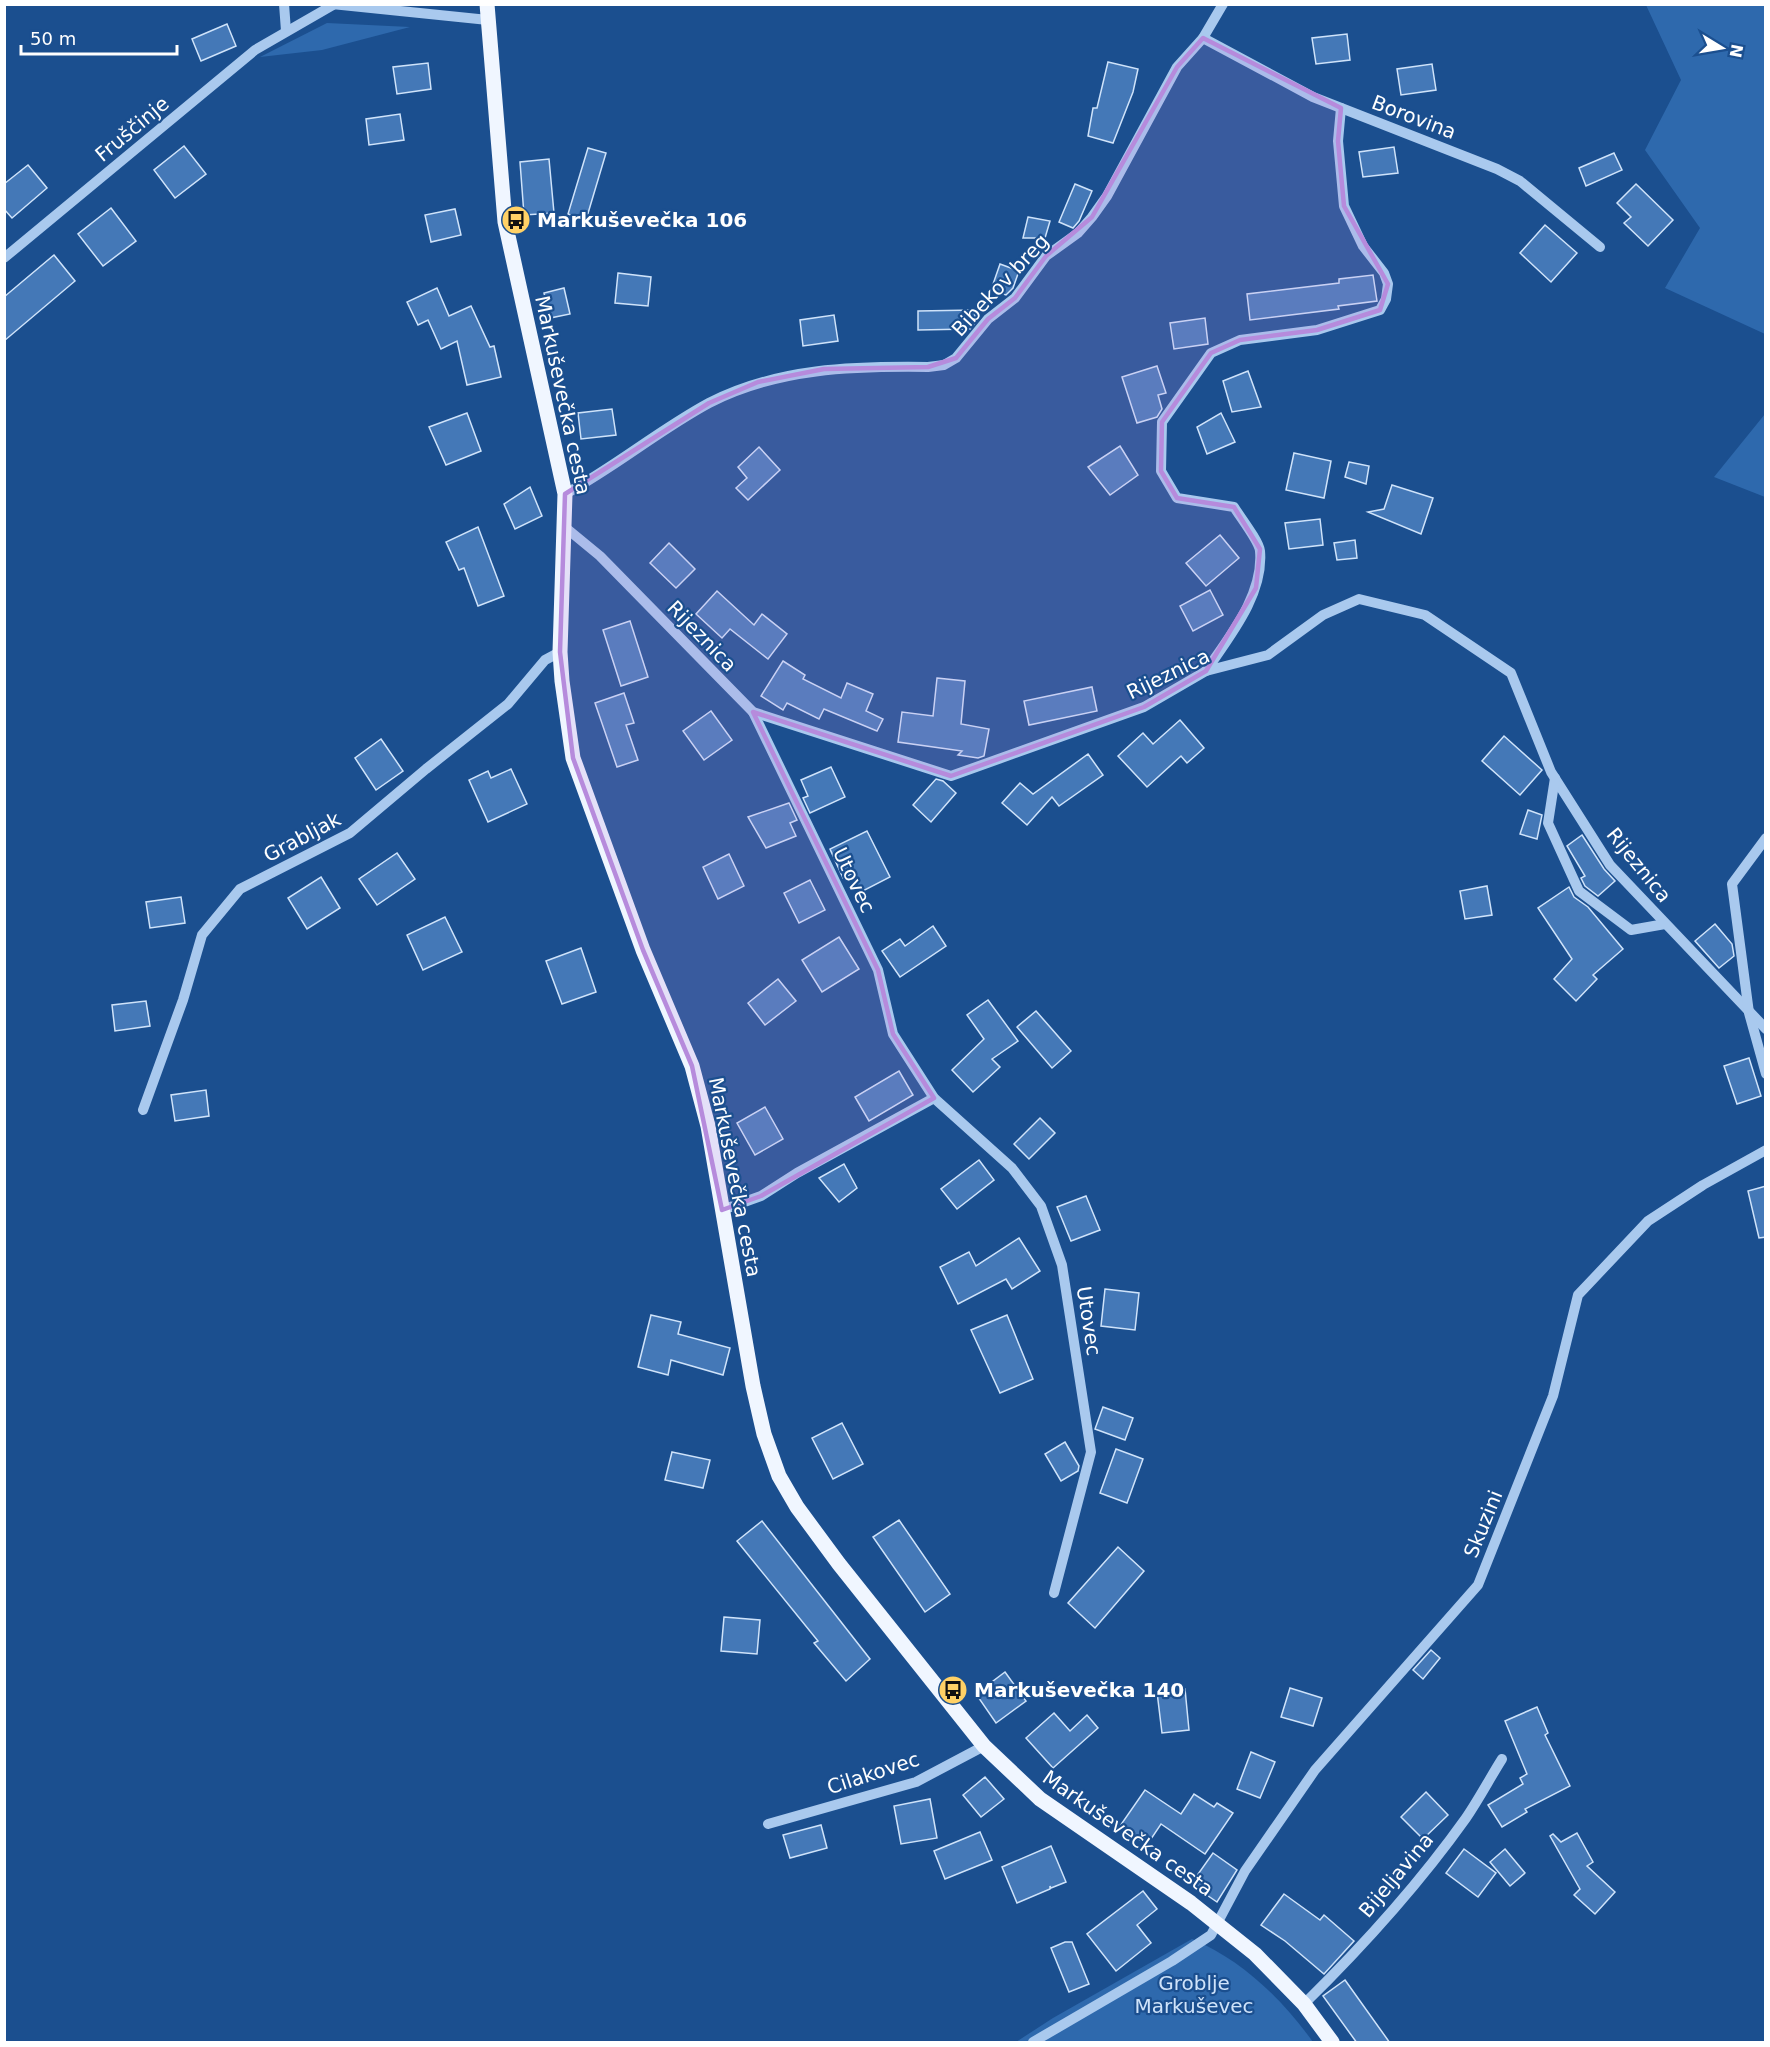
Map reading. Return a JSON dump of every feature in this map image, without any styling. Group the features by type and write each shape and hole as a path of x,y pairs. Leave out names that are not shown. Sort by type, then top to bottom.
{"main road":[{"name":"Markuševečka cesta","path":"488,12 505,222 565,494 566,528 560,652 573,758 643,951 692,1066 708,1126 753,1386 764,1434 779,1476 797,1507 839,1564 984,1746 1040,1799 1218,1924 1255,1954 1304,2004 1332,2043"}],"street":[{"path":"284,4 286,31"},
{"name":"Bibekov breg","path":"565,494 709,403 758,382 824,369 944,365 956,358 988,319 1015,298 1046,256 1078,233 1092,217 1107,196 1177,67 1203,38 1223,4"},
{"path":"332,5 488,12"},
{"name":"Fruščinje","path":"4,258 255,50 332,5"},
{"name":"Borovina","path":"1203,38 1313,97 1497,169 1520,181 1600,247"},
{"path":"1206,671 1235,628 1256,588 1260,549 1234,507 1177,498 1161,471 1162,422 1211,353 1240,340 1317,330 1380,310 1386,299 1388,284 1384,273 1363,246 1344,206 1338,141 1341,108"},
{"name":"Rijeznica","path":"566,528 600,556 753,712 951,776 1144,707 1206,671 1268,655 1323,615 1359,599 1425,615 1511,673 1555,778 1610,865 1766,1029"},
{"name":"Grabljak","path":"143,1110 183,1000 202,935 240,889 350,833 508,704 545,660 560,652"},
{"name":"Utovec","path":"753,712 878,970 893,1034 934,1098 1012,1168 1041,1206 1062,1265 1091,1452 1054,1593"},
{"path":"1555,778 1548,823 1579,891 1631,930 1665,924"},
{"path":"1766,838 1732,884 1749,1013 1766,1074"},
{"path":"722,1210 762,1196 797,1173 934,1098"},
{"name":"Skuzini","path":"1033,2043 1201,1943 1218,1924 1245,1871 1315,1770 1478,1585 1553,1396 1578,1295 1648,1221 1703,1185 1766,1150"},
{"name":"Cilakovec","path":"768,1824 916,1782 984,1746"},
{"name":"Bijeljavina","path":"1304,2004 1337,1971 1418,1878 1467,1817 1502,1759"}],"highlighted area":[{"path":"1203,38 1341,108 1338,141 1344,206 1388,284 1380,310 1317,330 1240,340 1211,353 1162,422 1161,471 1177,498 1234,507 1260,549 1256,588 1206,671 1144,707 951,776 753,712 878,970 893,1034 934,1098 761,1196 722,1210 692,1066 643,950 573,758 560,652 565,494 709,403 758,382 824,369 928,367 956,358 988,319 1015,298 1046,256 1092,217 1177,67"}],"green space":[{"path":"1646,5 1765,5 1765,334 1665,288 1700,228 1645,150 1681,80"},
{"path":"327,23 410,27 322,50 260,57"},
{"path":"1765,414 1765,497 1714,477"},
{"name":"Groblje Markuševec","path":"1192,1939 1228,1958 1260,1982 1313,2042 1016,2042 1053,2018"}],"building":[{"path":"227,24 236,46 201,61 192,39"},
{"path":"1347,34 1350,60 1316,64 1312,38"},
{"path":"1108,62 1138,69 1133,92 1113,143 1088,136 1093,108 1097,108"},
{"path":"428,63 431,89 397,94 393,67"},
{"path":"1432,64 1436,90 1401,95 1397,69"},
{"path":"400,114 404,140 369,145 366,119"},
{"path":"184,146 206,174 175,198 154,170"},
{"path":"1394,147 1398,173 1363,177 1359,152"},
{"path":"588,148 606,153 586,220 568,214"},
{"path":"1614,153 1622,170 1586,186 1579,168"},
{"path":"549,159 554,213 524,215 520,162"},
{"path":"28,165 47,188 12,218 4,209 4,184"},
{"path":"1075,184 1092,191 1079,221 1073,228 1059,222"},
{"path":"1636,184 1673,220 1648,246 1624,223 1631,217 1617,203"},
{"path":"111,208 136,241 103,266 78,234"},
{"path":"455,209 461,235 431,242 425,215"},
{"path":"1028,217 1050,221 1045,238 1023,238"},
{"path":"1545,225 1577,253 1551,282 1520,253"},
{"path":"54,255 75,281 4,341 4,297"},
{"path":"1000,264 1019,271 1013,288 1006,295 991,290"},
{"path":"618,273 651,277 648,306 615,303"},
{"path":"1373,275 1377,301 1338,306 1339,309 1250,320 1247,294 1339,283 1339,279"},
{"path":"437,288 449,316 471,306 490,347 494,346 501,377 467,385 457,341 441,349 428,320 418,325 407,302"},
{"path":"564,288 570,314 550,318 544,293"},
{"path":"975,310 975,323 970,329 918,330 918,311"},
{"path":"834,315 838,341 803,346 800,320"},
{"path":"1205,318 1208,344 1174,349 1170,323"},
{"path":"1157,366 1166,393 1158,395 1162,409 1157,417 1137,423 1122,377"},
{"path":"1248,371 1261,407 1232,412 1223,381"},
{"path":"612,409 616,435 581,439 578,413"},
{"path":"467,413 481,451 446,465 429,427"},
{"path":"1221,413 1235,442 1207,454 1197,427"},
{"path":"1120,446 1138,475 1110,495 1088,467"},
{"path":"759,447 780,470 748,500 736,488 747,478 738,467"},
{"path":"1294,453 1331,461 1324,498 1286,490"},
{"path":"1349,462 1369,466 1366,484 1345,477"},
{"path":"1392,485 1433,498 1421,534 1368,512 1384,509"},
{"path":"530,487 542,516 515,529 504,504"},
{"path":"1320,519 1323,545 1289,549 1285,523"},
{"path":"478,527 504,596 478,606 464,568 459,570 446,542"},
{"path":"1220,535 1239,558 1206,586 1186,563"},
{"path":"1355,540 1357,558 1337,560 1334,543"},
{"path":"669,543 695,569 676,588 650,563"},
{"path":"1210,590 1223,615 1193,631 1180,606"},
{"path":"717,591 754,625 762,614 787,634 768,659 730,629 722,638 696,614"},
{"path":"630,621 648,677 621,686 603,630"},
{"path":"783,661 805,675 803,679 841,698 847,683 873,694 866,711 883,719 877,731 824,709 819,719 787,703 783,710 761,696"},
{"path":"937,678 965,681 961,724 989,729 984,756 978,758 958,755 962,751 898,742 902,712 933,716"},
{"path":"1092,687 1097,711 1029,725 1024,701"},
{"path":"624,693 634,723 626,725 638,760 617,767 595,703"},
{"path":"711,711 732,740 704,760 683,731"},
{"path":"1180,720 1204,748 1187,763 1181,756 1147,787 1118,756 1143,733 1153,744"},
{"path":"1504,736 1542,770 1520,795 1482,761"},
{"path":"381,739 403,771 376,790 355,758"},
{"path":"1088,754 1103,775 1059,806 1052,797 1027,825 1002,803 1020,783 1033,794"},
{"path":"831,767 845,797 810,813 803,798 808,796 801,780"},
{"path":"511,769 527,804 488,822 469,780 488,771 491,778"},
{"path":"936,779 943,781 956,793 931,822 913,805"},
{"path":"789,803 797,820 790,823 796,836 766,848 748,817"},
{"path":"1528,810 1542,815 1537,839 1520,834"},
{"path":"867,831 890,877 859,893 853,873 843,878 830,849"},
{"path":"1582,835 1604,869 1615,881 1598,896 1585,886 1581,878 1585,876 1567,846"},
{"path":"397,853 415,879 377,905 359,879"},
{"path":"729,854 744,886 718,899 703,867"},
{"path":"321,877 340,908 307,929 288,898"},
{"path":"810,880 825,910 799,923 784,893"},
{"path":"1487,886 1492,915 1465,919 1460,891"},
{"path":"1569,887 1574,897 1588,907 1623,949 1593,975 1597,979 1576,1001 1554,979 1572,959 1538,908"},
{"path":"181,897 185,923 150,928 146,902"},
{"path":"445,917 462,952 423,970 407,935"},
{"path":"1715,924 1732,944 1734,956 1719,968 1695,941"},
{"path":"933,926 946,946 900,977 882,951 900,939 905,946"},
{"path":"839,937 859,969 822,992 802,960"},
{"path":"581,948 596,992 562,1004 546,961"},
{"path":"778,979 796,1001 765,1025 748,1003"},
{"path":"988,1000 1018,1041 992,1059 1000,1067 973,1092 952,1070 984,1039 967,1015"},
{"path":"146,1001 150,1026 115,1031 112,1005"},
{"path":"1036,1011 1071,1051 1052,1068 1017,1027"},
{"path":"1749,1058 1761,1096 1737,1104 1724,1066"},
{"path":"899,1071 913,1095 869,1121 855,1097"},
{"path":"206,1090 209,1116 175,1121 171,1095"},
{"path":"765,1107 783,1139 755,1155 737,1123"},
{"path":"1040,1118 1055,1133 1029,1159 1014,1144"},
{"path":"979,1160 994,1180 957,1209 941,1189"},
{"path":"844,1164 857,1188 839,1202 819,1178"},
{"path":"1766,1186 1766,1237 1759,1238 1748,1191"},
{"path":"1086,1196 1100,1230 1071,1241 1057,1207"},
{"path":"1019,1238 1040,1271 1012,1289 1006,1279 958,1304 940,1267 969,1252 976,1266"},
{"path":"1105,1289 1139,1293 1135,1330 1101,1326"},
{"path":"651,1315 681,1322 678,1334 730,1348 723,1375 671,1360 668,1375 638,1367"},
{"path":"1007,1315 1033,1379 1000,1393 971,1330"},
{"path":"1103,1407 1133,1418 1125,1440 1095,1429"},
{"path":"842,1423 863,1464 833,1479 812,1438"},
{"path":"1065,1442 1079,1466 1078,1471 1061,1481 1045,1454"},
{"path":"1116,1449 1143,1459 1127,1503 1100,1493"},
{"path":"672,1452 710,1460 703,1488 665,1480"},
{"path":"899,1520 950,1594 925,1612 873,1537"},
{"path":"762,1521 870,1659 846,1681 814,1643 818,1641 737,1541"},
{"path":"1118,1547 1144,1571 1095,1628 1068,1603"},
{"path":"724,1617 760,1620 757,1654 721,1651"},
{"path":"1431,1650 1440,1658 1423,1679 1413,1670"},
{"path":"1005,1672 1026,1701 996,1723 976,1694"},
{"path":"1290,1688 1322,1698 1313,1726 1281,1717"},
{"path":"1185,1689 1189,1730 1162,1733 1157,1692"},
{"path":"1537,1707 1548,1733 1545,1735 1570,1786 1525,1809 1527,1812 1502,1827 1488,1805 1523,1784 1520,1778 1527,1774 1505,1721"},
{"path":"1054,1713 1070,1731 1087,1715 1098,1728 1053,1768 1026,1738"},
{"path":"1251,1752 1275,1762 1260,1798 1237,1789"},
{"path":"985,1777 1004,1799 981,1817 963,1795"},
{"path":"1145,1790 1181,1814 1194,1794 1214,1807 1217,1803 1233,1813 1205,1854 1161,1824 1147,1845 1120,1826"},
{"path":"1426,1792 1448,1815 1423,1839 1401,1817"},
{"path":"930,1799 937,1838 901,1844 894,1806"},
{"path":"821,1825 827,1848 790,1858 783,1835"},
{"path":"980,1832 992,1860 945,1879 934,1851"},
{"path":"1577,1833 1593,1862 1587,1866 1615,1892 1595,1914 1574,1895 1580,1889 1550,1836 1553,1834 1561,1842"},
{"path":"1051,1846 1066,1882 1051,1888 1050,1886 1050,1889 1017,1903 1002,1867"},
{"path":"1464,1849 1496,1873 1478,1897 1446,1873"},
{"path":"1505,1849 1525,1873 1510,1886 1490,1862"},
{"path":"1213,1853 1237,1870 1217,1902 1191,1884"},
{"path":"1143,1891 1157,1909 1137,1925 1151,1943 1116,1971 1087,1934"},
{"path":"1284,1894 1320,1920 1324,1915 1354,1941 1324,1974 1285,1941 1261,1925"},
{"path":"1065,1942 1072,1942 1089,1984 1069,1992 1051,1948"},
{"path":"1345,1980 1390,2043 1357,2043 1323,1996"}],"place":[{"name":"Markuševečka 106","path":"516,220"},
{"name":"Markuševečka 140","path":"953,1690"}]}
